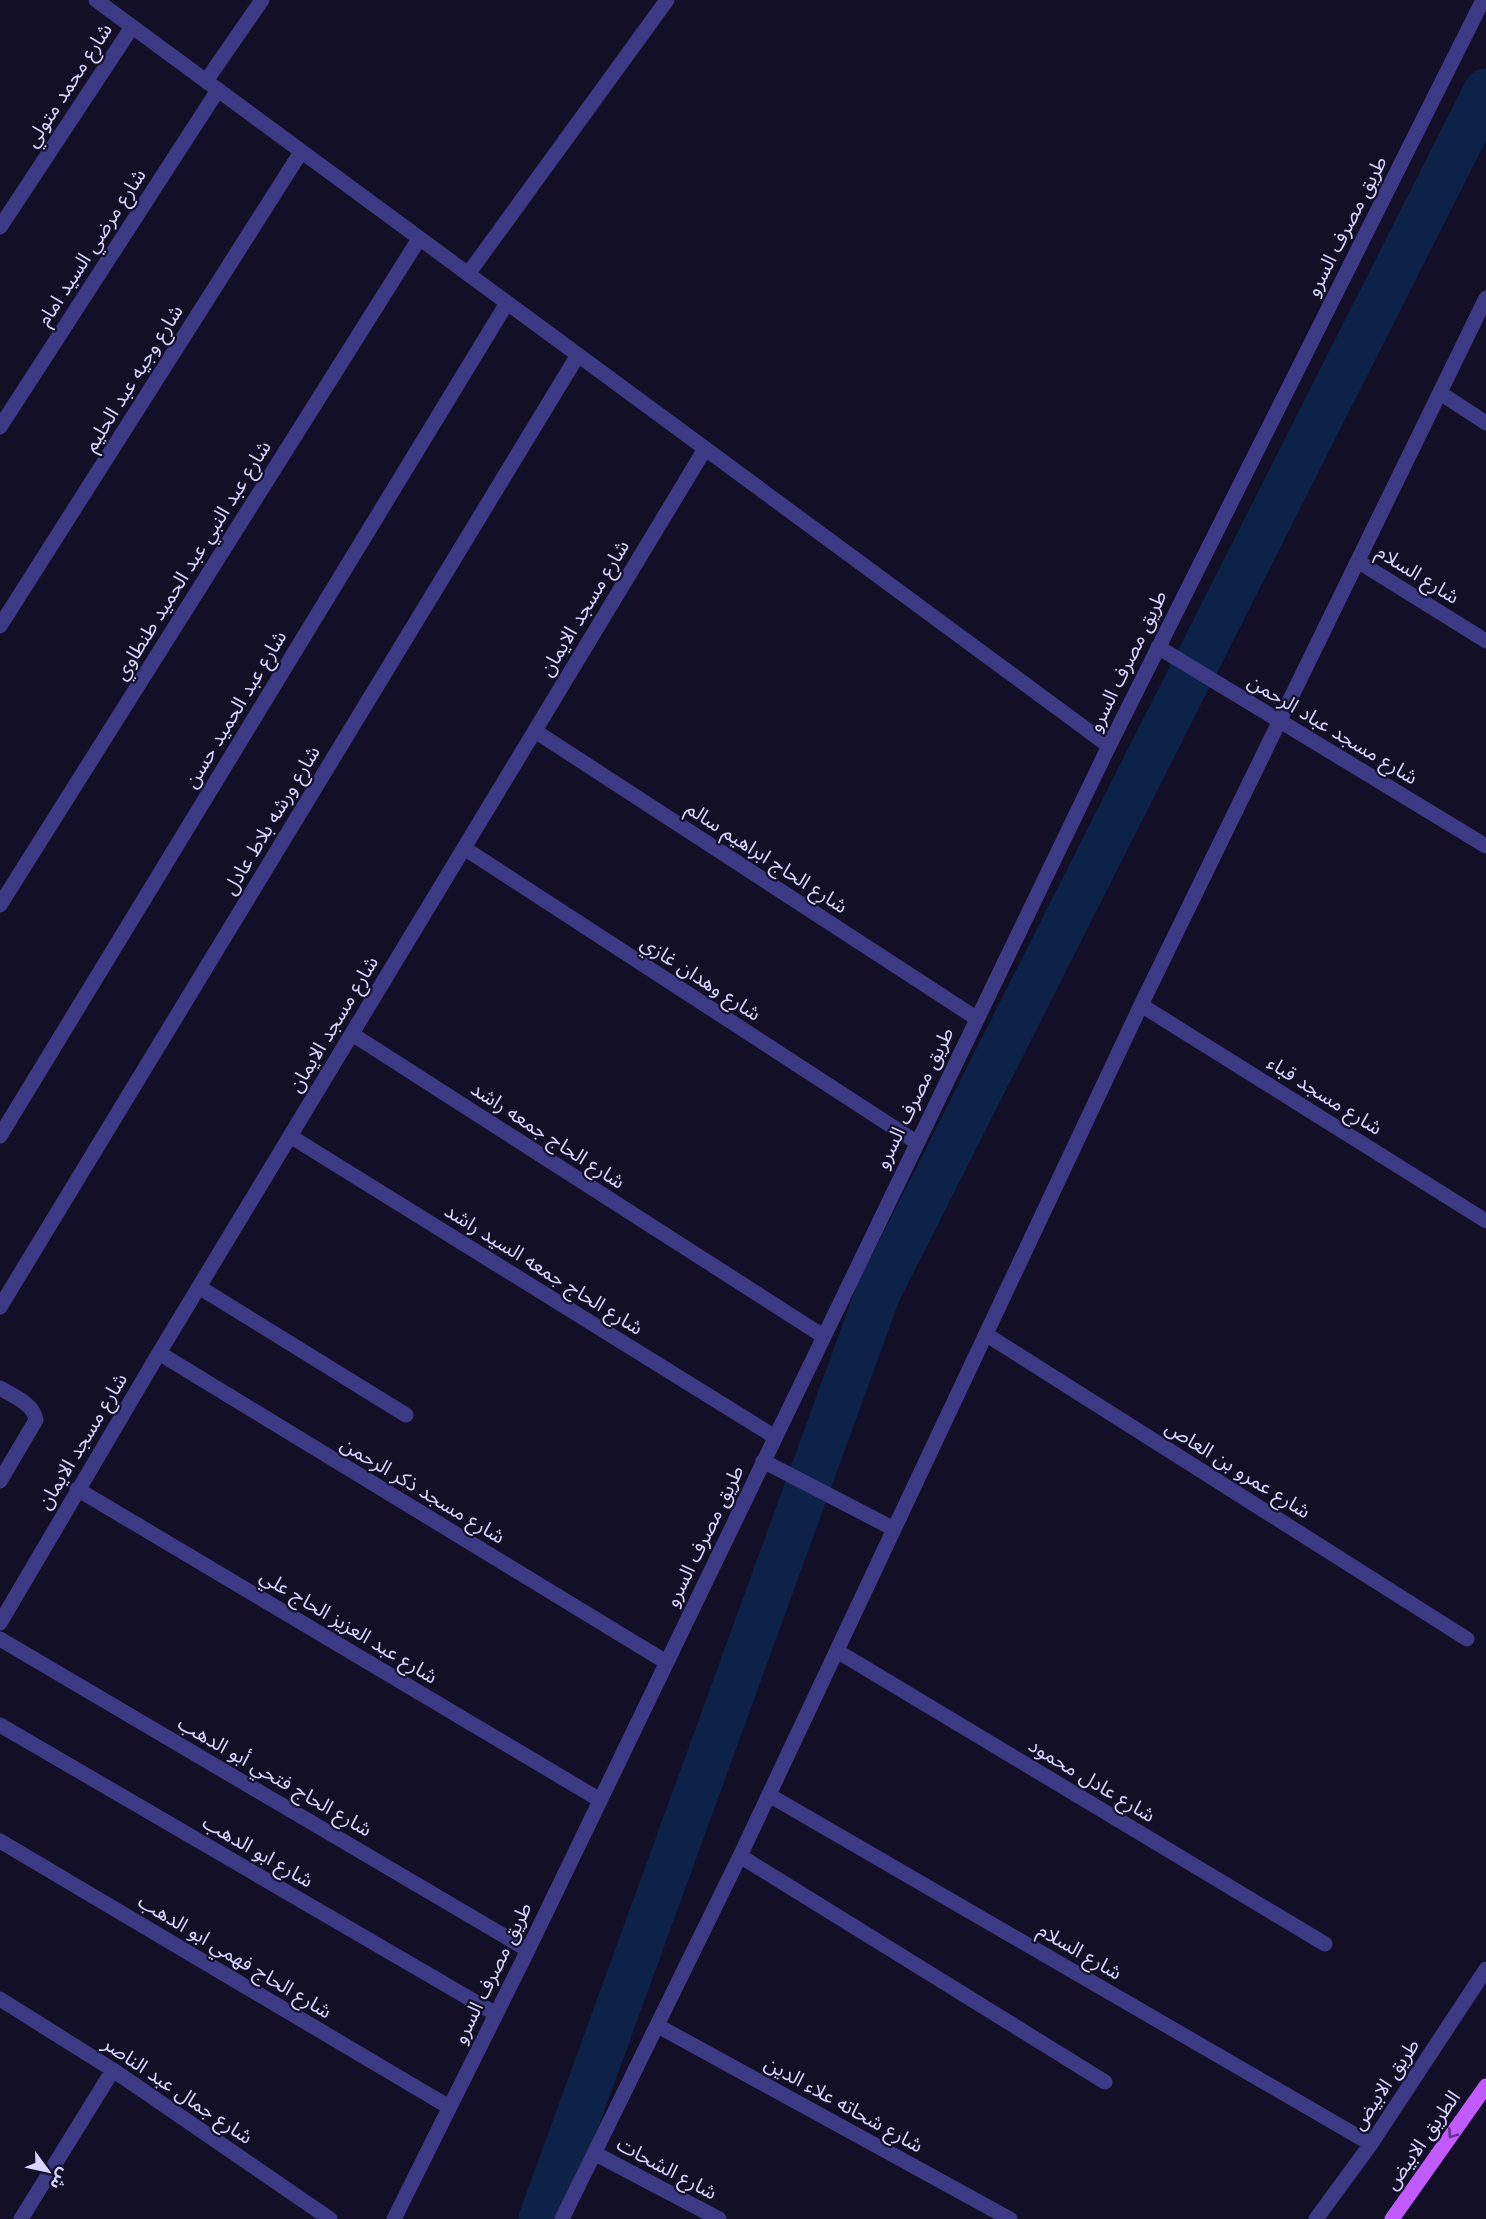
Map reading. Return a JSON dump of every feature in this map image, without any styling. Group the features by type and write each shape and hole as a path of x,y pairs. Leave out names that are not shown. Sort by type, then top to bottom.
{"main road":[{"name":"الطريق الابيض","path":"1392,2219 1486,2086"}],"street":[{"path":"96,0 1108,746"},
{"name":"شارع مرضي السيد امام","path":"0,427 212,86 262,0"},
{"path":"468,274 666,0"},
{"name":"طريق مصرف السرو","path":"394,2219 528,1950 1108,746 1483,0"},
{"name":"شارع محمد متولي","path":"0,227 132,27"},
{"name":"شارع وجيه عبد الحليم","path":"0,626 302,152"},
{"name":"شارع عبد النبي عبد الحميد طنطاوي","path":"0,905 419,238"},
{"path":"562,2219 596,2154 740,1856 1141,1005 1486,298"},
{"name":"شارع عبد الحميد حسن","path":"0,1136 507,303"},
{"name":"شارع ورشه بلاط عادل","path":"0,1307 578,355"},
{"path":"1440,393 1486,423"},
{"name":"شارع مسجد الايمان","path":"0,1623 77,1489 705,449"},
{"name":"شارع السلام","path":"1359,562 1486,641"},
{"name":"شارع مسجد عباد الرحمن","path":"1158,647 1486,846"},
{"name":"شارع الحاج ابراهيم سالم","path":"535,731 976,1018"},
{"name":"شارع وهدان غازي","path":"464,848 916,1142"},
{"name":"شارع مسجد قباء","path":"1141,1005 1486,1221"},
{"name":"شارع الحاج جمعه راشد","path":"352,1034 824,1336"},
{"name":"شارع الحاج جمعه السيد راشد","path":"290,1136 775,1437"},
{"path":"199,1287 406,1415"},
{"name":"شارع عمرو بن العاص","path":"987,1335 1467,1639"},
{"name":"شارع مسجد ذكر الرحمن","path":"159,1353 666,1662"},
{"path":"0,1388 29,1407 35,1413 36,1420 0,1481"},
{"path":"763,1461 894,1529"},
{"name":"شارع عبد العزيز الحاج علي","path":"77,1489 600,1800"},
{"name":"شارع الحاج فتحي أبو الدهب","path":"0,1639 528,1950"},
{"name":"شارع عادل محمود","path":"837,1651 1325,1944"},
{"name":"شارع ابو الدهب","path":"0,1725 496,2014"},
{"name":"شارع السلام","path":"769,1795 1371,2144"},
{"name":"شارع الحاج فهمي ابو الدهب","path":"0,1841 449,2107"},
{"path":"740,1856 1106,2082"},
{"name":"طريق الابيض","path":"1316,2219 1371,2144 1486,1969"},
{"name":"شارع جمال عبد الناصر","path":"0,1999 113,2070 330,2219"},
{"name":"شارع شحاته علاء الدين","path":"658,2026 1010,2219"},
{"path":"21,2219 113,2070"},
{"name":"شارع الشحات","path":"596,2154 719,2219"}],"waterway":[{"path":"541,2219 878,1293 1486,91"}]}
